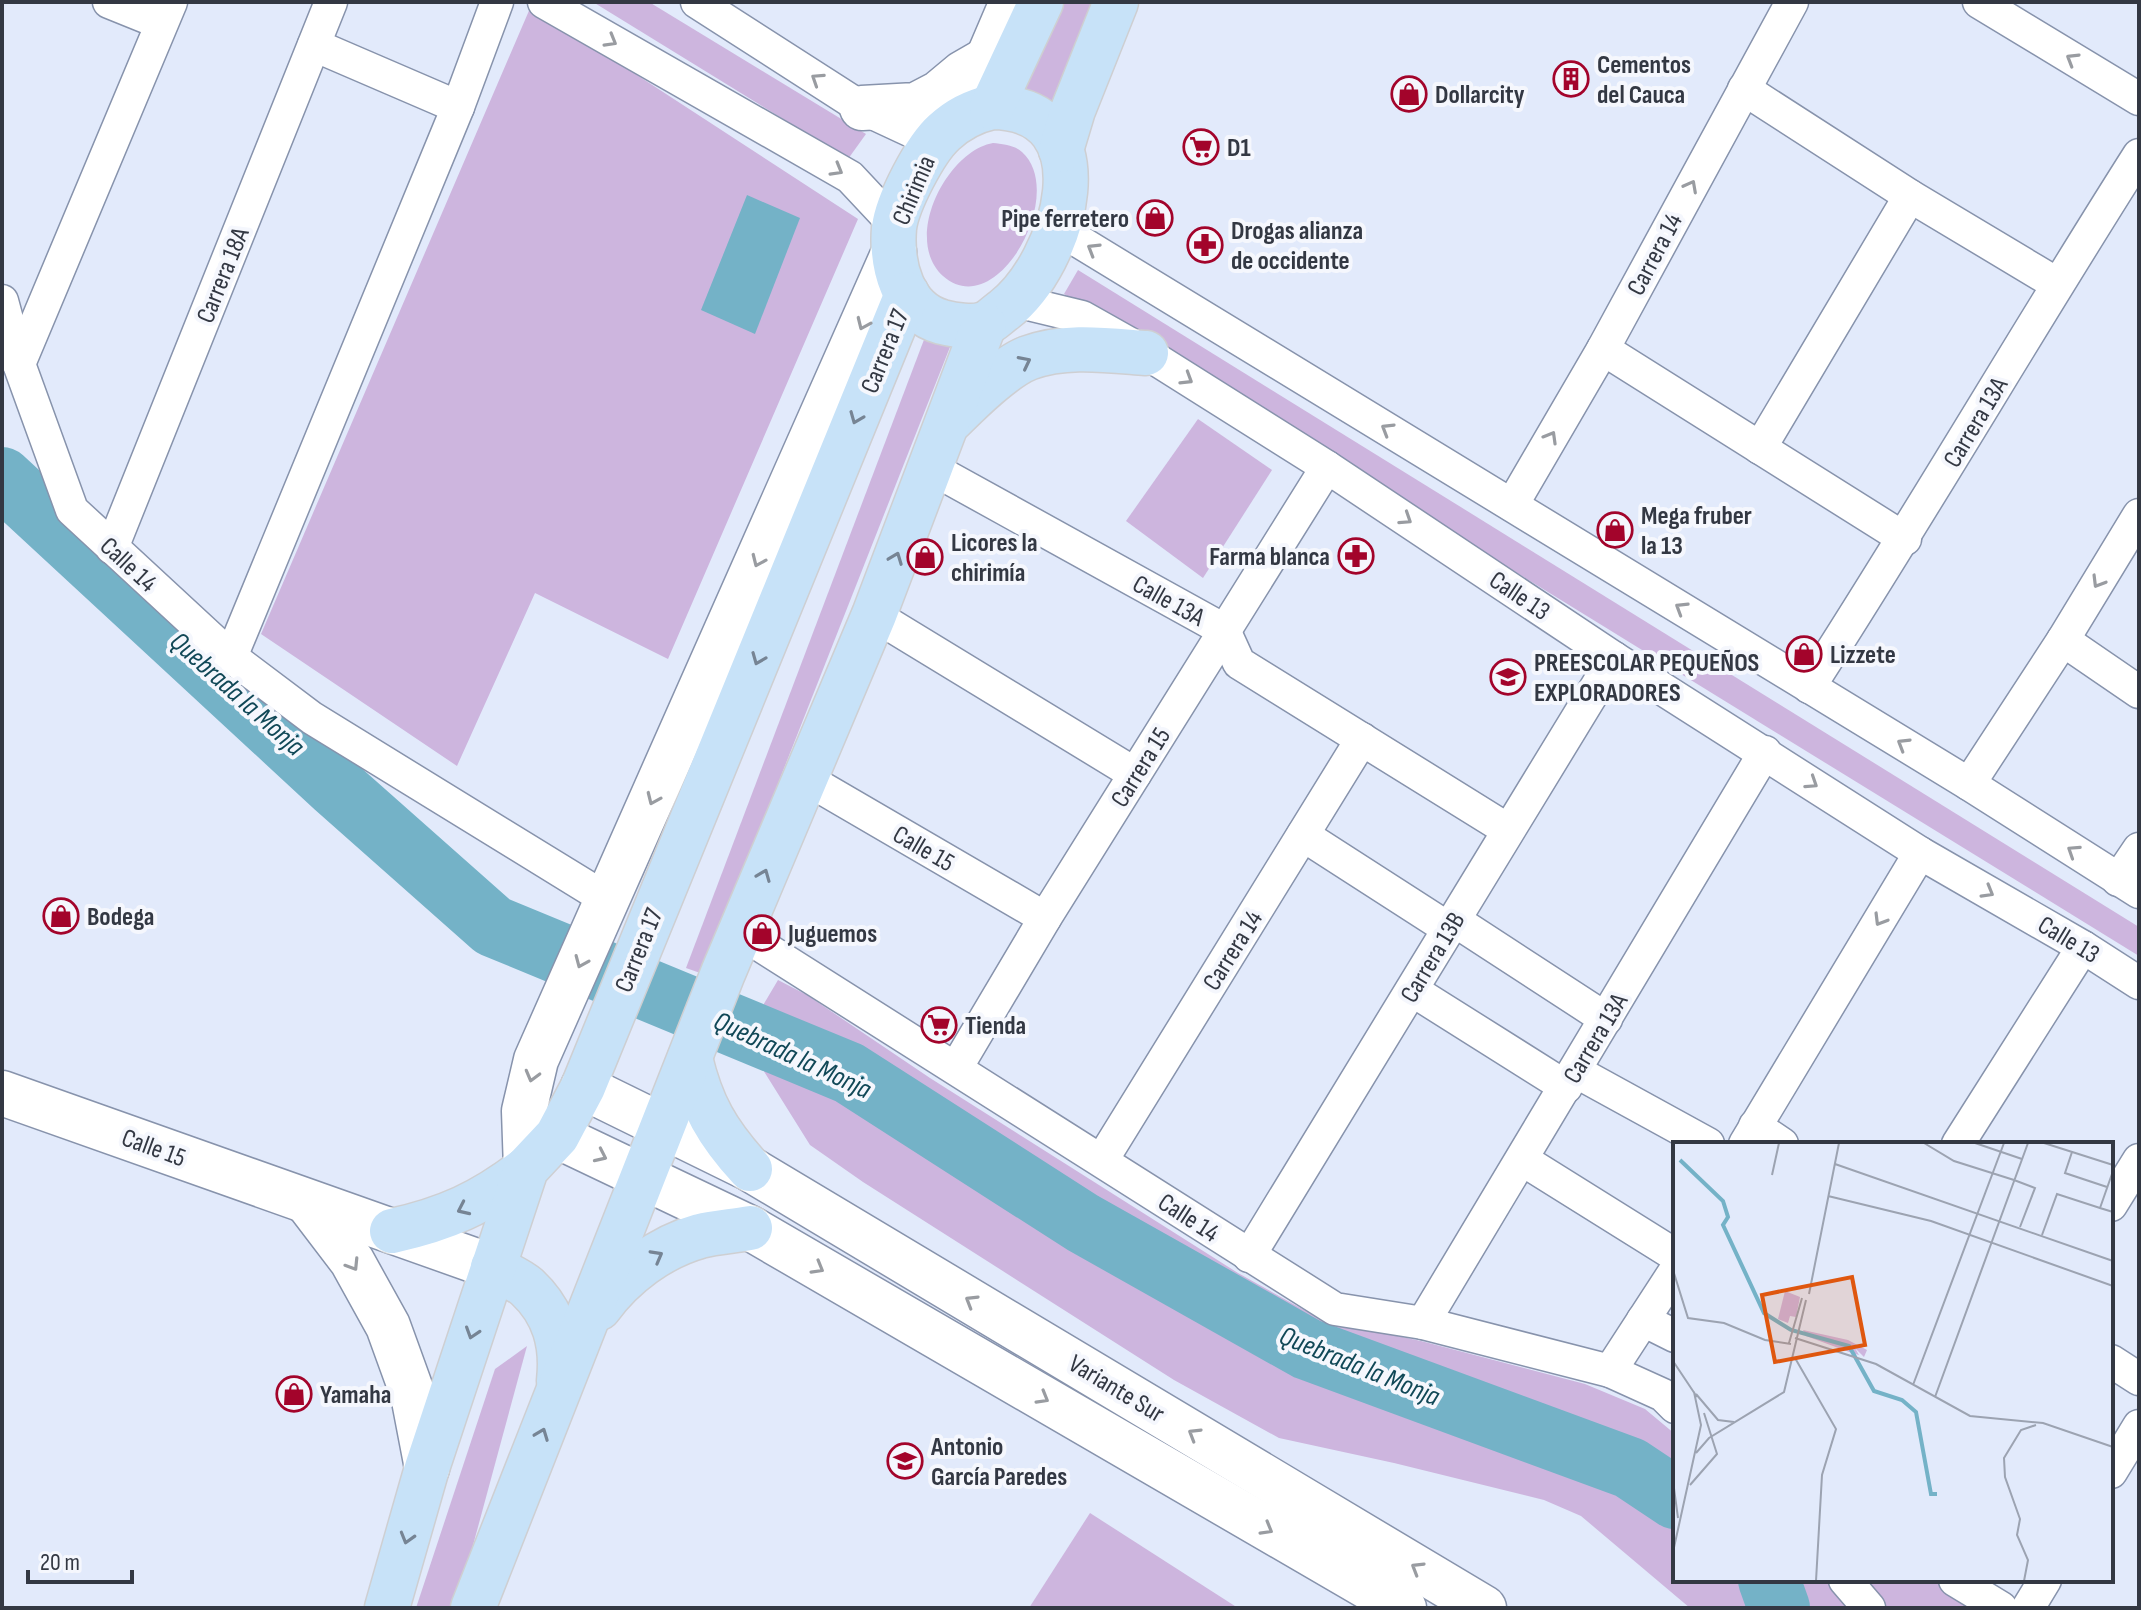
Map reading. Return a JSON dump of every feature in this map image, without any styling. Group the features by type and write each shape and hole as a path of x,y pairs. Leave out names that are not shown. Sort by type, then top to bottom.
{"main road":[{"path":"943,134 989,58 1012,2"},
{"path":"1041,2 992,107 1016,109 1044,124 1061,150 1066,174 1061,211"},
{"path":"1061,150 1073,110 1116,2"},
{"path":"475,1606 723,973 803,777 874,615 937,448 1000,313 1043,263 1097,91 1133,2"},
{"path":"862,108 916,105 989,58"},
{"name":"Chirimia","path":"992,107 972,112 943,134 917,169 894,239 897,275 917,309 934,320 953,325 1000,313"},
{"path":"392,1231 429,1223 464,1210 496,1192 526,1169 524,1111 536,1060 894,239"},
{"name":"Carrera 17","path":"387,1608 427,1468 526,1169 557,1136 583,1087 907,294"},
{"path":"937,448 982,388 1026,359 1055,351 1092,348 1146,353"},
{"path":"692,1052 697,1089 710,1119 750,1169"},
{"name":"Variante Sur","path":"583,1087 750,1169 1484,1608"},
{"name":"Calle 15","path":"2,1093 493,1267"},
{"name":"Variante Sur","path":"557,1136 750,1228 1404,1608"},
{"path":"307,1202 352,1261 388,1326 413,1395 427,1468"},
{"path":"583,1329 613,1289 653,1257 700,1236 750,1228"},
{"path":"493,1267 526,1287 550,1317 562,1353 559,1392"}],"street":[{"path":"19,364 166,13 109,2"},
{"name":"Carrera 18A","path":"112,548 331,2"},
{"path":"231,657 458,107 497,2"},
{"path":"544,2 850,177 894,239"},
{"path":"697,2 862,108 943,134"},
{"name":"Carrera 14","path":"1512,505 1603,349 1792,2"},
{"path":"1979,2 2139,99"},
{"path":"314,45 458,107"},
{"path":"1744,89 1910,196 2057,284"},
{"name":"Carrera 13A","path":"1809,687 1905,539 2057,284 2139,155"},
{"path":"1760,448 1910,196"},
{"path":"1061,211 1512,505 1969,784 2129,886 2139,849"},
{"name":"Calle 14","path":"2,301 19,364 72,510 231,657 312,718 604,909"},
{"name":"Calle 13","path":"1000,313 1082,317 1146,353 1327,467 1614,658 1920,853 2139,983"},
{"path":"1603,349 1905,539"},
{"name":"Calle 13A","path":"937,448 1224,630 1239,663 1508,830"},
{"name":"Carrera 15","path":"956,1068 1045,918 1327,467"},
{"path":"1969,784 2063,640 2139,515"},
{"path":"874,615 1135,774"},
{"path":"2063,640 2139,692"},
{"name":"Carrera 13B","path":"1249,1256 1614,658"},
{"name":"Carrera 14","path":"1102,1160 1362,739"},
{"name":"Carrera 13A","path":"1423,1323 1765,752"},
{"name":"Calle 15","path":"803,777 1045,918"},
{"path":"1303,835 1606,1019"},
{"path":"1775,1142 1750,1135 1920,853"},
{"name":"Calle 14","path":"741,933 1335,1309 1423,1323 1610,1371 1663,1395 1673,1405"},
{"path":"1959,1142 2083,947"},
{"path":"1412,990 1570,1079 1704,1142"},
{"path":"1523,1160 1673,1254"},
{"path":"2113,1202 2139,1160"},
{"path":"1610,1371 1673,1274"},
{"path":"1643,1320 1673,1335"},
{"path":"2113,1362 2139,1379"},
{"path":"2113,1469 2139,1426"},
{"path":"1847,1582 1869,1608"},
{"path":"1958,1582 2001,1608"},
{"path":"2028,1608 2044,1582"}],"shaded area":[{"path":"593,2 649,2 866,134 848,159"},
{"path":"1055,2 1107,2 1063,111 1016,90"},
{"path":"531,6 858,219 668,659 535,593 457,766 261,634"},
{"path":"993,143 1008,145 1022,152 1034,171 1037,195 1031,222 1020,247 1004,269 985,283 964,286 943,276 931,260 927,241 929,220 935,199 960,162 976,149"},
{"path":"1078,270 2139,927 2139,956 1064,294"},
{"path":"925,337 950,347 703,974 686,968"},
{"path":"1198,419 1272,470 1203,578 1126,521"},
{"path":"778,980 807,995 930,1078 1238,1273 1322,1320 1421,1341 1585,1384 1645,1409 1673,1432 1673,1582 1829,1582 1851,1608 1690,1608 1581,1516 1544,1500 1279,1438 1174,1380 810,1145 753,1054 756,1017"},
{"path":"527,1346 456,1608 416,1608 495,1369"},
{"path":"1090,1513 1238,1608 1029,1608"},
{"path":"1864,1582 1944,1582 1986,1608 1886,1608"}],"water":[{"path":"747,195 800,218 755,334 701,310"}],"waterway":[{"name":"Quebrada la Monja","path":"2,478 336,787 493,926 849,1073 1083,1223 1307,1349 1630,1468 1673,1497"},
{"name":"Quebrada la Monja","path":"1770,1582 1779,1608"}],"place":[{"name":"Cementos del Cauca","path":"1571,79"},
{"name":"Dollarcity","path":"1409,94"},
{"name":"D1","path":"1201,147"},
{"name":"Pipe ferretero","path":"1155,218"},
{"name":"Drogas alianza de occidente","path":"1205,245"},
{"name":"Mega fruber la 13","path":"1615,530"},
{"name":"Farma blanca","path":"1356,556"},
{"name":"Licores la chirimía","path":"925,557"},
{"name":"Lizzete","path":"1804,654"},
{"name":"PREESCOLAR PEQUEÑOS EXPLORADORES","path":"1508,677"},
{"name":"Bodega","path":"61,916"},
{"name":"Juguemos","path":"762,933"},
{"name":"Tienda","path":"939,1025"},
{"name":"Yamaha","path":"294,1394"},
{"name":"Antonio García Paredes","path":"905,1461"}]}
